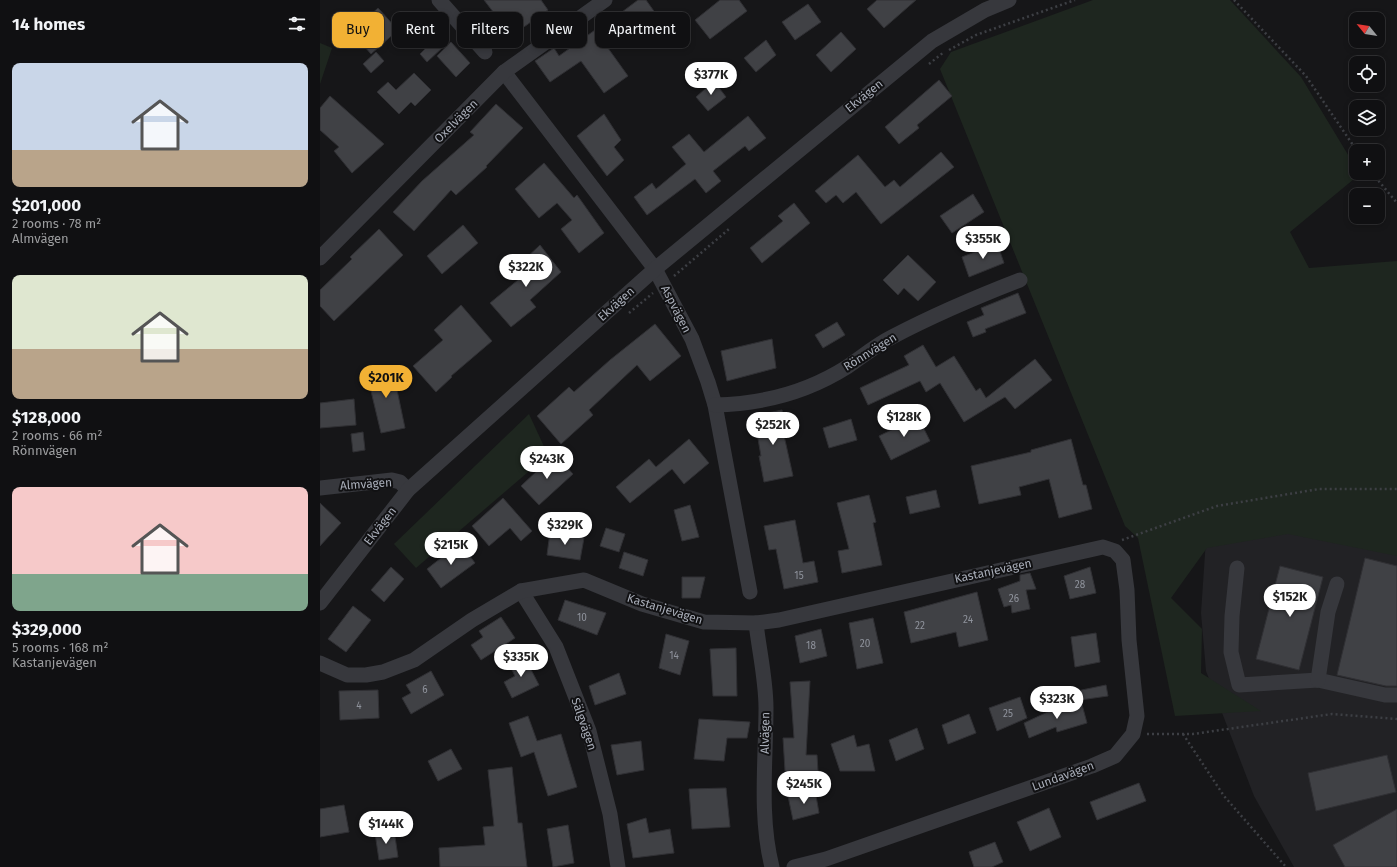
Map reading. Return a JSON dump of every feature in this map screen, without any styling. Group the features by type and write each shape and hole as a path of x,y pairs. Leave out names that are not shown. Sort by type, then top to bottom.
{"street":[{"path":"439,0 485,52"},
{"name":"Oxelvägen","path":"320,258 504,72 605,0"},
{"name":"Ekvägen","path":"320,603 408,490 655,269 941,36 985,10 1009,0"},
{"name":"Aspvägen","path":"504,72 655,269 692,339 708,382 714,405 750,592"},
{"name":"Rönnvägen","path":"714,405 742,405 804,390 846,367 882,342 914,325 947,309 1020,280"},
{"name":"Almvägen","path":"320,488 392,480 400,482 408,490"},
{"name":"Kastanjevägen","path":"320,663 347,675 366,675 383,672 414,660 472,620 521,591 584,580 642,604 704,622 756,623 779,620 1103,547"},
{"name":"Lundavägen","path":"794,867 826,859 1092,766 1114,756 1132,734 1137,716 1129,640 1127,590 1123,560 1115,551 1103,547"},
{"path":"1237,568 1232,616 1231,652 1239,684 1318,680 1385,694 1397,695"},
{"path":"1318,680 1328,612 1337,584"},
{"name":"Sälgvägen","path":"521,591 556,647 589,731 610,814 618,867"},
{"name":"Alvägen","path":"756,623 766,706 764,801 769,854 772,867"}],"path":[{"path":"1234,0 1306,76 1351,144"},
{"path":"1378,180 1397,203"},
{"path":"1103,547 1217,506 1319,489 1397,489"},
{"path":"1132,734 1183,734 1332,714 1397,719"},
{"path":"1183,734 1224,796 1286,867"}],"shaded area":[{"path":"1093,0 1230,0 1301,77 1349,156 1349,180 1353,180 1290,232 1309,268 1397,261 1397,556 1288,534 1207,548 1171,598 1202,629 1201,673 1261,711 1175,716 1138,538 1125,526 940,69 951,52"},
{"path":"320,43 332,48 320,84"},
{"path":"529,414 548,455 416,568 394,544"},
{"path":"1290,528 1397,551 1397,867 1294,867 1254,796 1206,671 1201,613 1206,539"}],"building":[{"path":"484,0 541,0 548,10 545,12 531,12 531,22 523,28 523,12 493,12"},
{"path":"638,0 646,0 655,12 622,12"},
{"path":"720,0 739,0 747,11 710,39 695,20"},
{"path":"877,0 916,0 884,28 867,9"},
{"path":"808,4 821,22 795,40 782,22"},
{"path":"378,8 382,12 374,12"},
{"path":"384,15 392,23 392,35 384,42"},
{"path":"595,30 595,48 608,48 628,76 604,93 581,61 550,82 535,61 554,48 559,56 570,48 587,48 587,36"},
{"path":"841,32 856,49 831,72 816,55"},
{"path":"766,40 776,55 756,72 744,58"},
{"path":"451,42 470,63 456,77 437,56 445,48 449,48 449,44"},
{"path":"366,48 378,48 371,54"},
{"path":"426,48 442,48 427,62 420,54"},
{"path":"376,52 384,61 371,73 363,64"},
{"path":"414,73 431,90 415,106 411,102 399,114 377,92 388,82 396,90"},
{"path":"939,80 952,96 917,125 919,128 899,144 885,127"},
{"path":"714,81 726,97 708,111 696,97"},
{"path":"330,96 384,144 352,173 334,151 339,147 320,130 320,108"},
{"path":"496,104 523,128 486,166 487,167 456,195 451,190 414,231 393,212 422,181 474,135 470,132"},
{"path":"604,114 621,140 614,147 624,160 607,176 577,136"},
{"path":"748,116 766,138 749,151 745,146 713,171 721,181 706,193 695,179 647,215 634,197 652,183 656,189 686,164 672,147 689,134 704,152"},
{"path":"941,152 954,167 881,224 856,192 843,203 836,195 826,203 815,191 858,155 885,187 894,180 900,187"},
{"path":"544,163 574,198 577,195 604,233 579,253 561,229 572,220 557,203 539,218 515,189"},
{"path":"973,194 984,212 952,233 940,216"},
{"path":"794,203 810,223 762,263 750,248 783,221 778,216"},
{"path":"463,225 478,243 442,274 427,256"},
{"path":"379,229 403,255 334,321 320,306 320,290 352,259 350,257"},
{"path":"997,243 1004,263 969,277 962,257"},
{"path":"540,245 561,272 530,300 536,307 511,327 490,303 530,270 523,261"},
{"path":"908,255 936,282 918,301 904,288 898,295 883,280"},
{"path":"1018,293 1026,313 985,329 986,332 973,337 967,322 984,315 981,308"},
{"path":"461,305 492,341 451,376 452,377 436,392 413,366 443,340 434,330"},
{"path":"837,322 845,335 823,348 815,335"},
{"path":"655,324 681,356 650,381 637,365 589,410 593,415 561,444 537,416 569,387 574,392 610,360"},
{"path":"772,339 776,368 727,381 721,351"},
{"path":"923,345 936,367 954,356 976,391 980,388 986,398 1035,359 1052,380 1015,409 1005,397 964,422 940,383 926,392 920,381 868,405 860,388 909,365 904,356"},
{"path":"392,366 405,428 381,433 366,370"},
{"path":"354,399 356,425 320,428 320,403"},
{"path":"782,410 786,431 783,431 793,476 764,482 754,416"},
{"path":"918,417 930,441 891,460 879,436"},
{"path":"851,419 857,440 829,448 823,428"},
{"path":"363,432 365,450 353,452 351,434"},
{"path":"689,439 709,463 684,484 672,469 630,503 616,487 649,459 656,467"},
{"path":"1071,439 1083,485 1086,485 1092,509 1059,518 1049,479 1019,487 1021,495 979,504 971,466 1031,452 1031,450"},
{"path":"555,454 573,474 539,505 521,486"},
{"path":"936,490 940,507 910,514 906,497"},
{"path":"869,495 876,522 873,523 882,565 842,573 838,551 849,549 837,503"},
{"path":"503,498 532,531 521,541 510,528 489,546 472,526"},
{"path":"320,503 341,523 320,546"},
{"path":"690,505 699,537 682,541 674,510"},
{"path":"795,520 803,563 814,561 818,582 784,589 776,549 769,550 764,526"},
{"path":"606,528 625,534 619,552 600,546"},
{"path":"550,532 584,538 580,560 547,555"},
{"path":"460,543 475,563 441,588 427,569"},
{"path":"624,552 648,560 643,576 619,568"},
{"path":"1365,558 1397,566 1397,686 1386,686 1337,675"},
{"path":"1280,566 1323,577 1299,670 1256,659"},
{"path":"391,567 404,579 384,602 371,590"},
{"path":"1090,567 1096,593 1070,599 1064,576"},
{"path":"1030,573 1036,589 1026,590 1030,609 1012,613 1011,605 1004,607 998,589 1020,581 1020,575"},
{"path":"682,577 705,577 700,598 682,598"},
{"path":"977,592 988,640 959,647 956,632 911,643 904,612"},
{"path":"565,600 606,613 597,635 558,620"},
{"path":"353,606 371,620 346,652 328,639"},
{"path":"501,617 515,638 481,660 471,645 483,637 479,631"},
{"path":"873,618 883,663 857,669 849,623"},
{"path":"821,629 827,656 800,663 795,636"},
{"path":"1096,633 1100,662 1075,667 1071,637"},
{"path":"666,634 689,641 680,675 659,668"},
{"path":"736,648 737,696 713,696 710,649"},
{"path":"524,656 539,685 512,698 504,682 515,676 509,664"},
{"path":"431,671 444,695 411,714 402,698 411,693 406,685"},
{"path":"619,673 626,694 595,705 589,686"},
{"path":"810,681 806,755 817,755 818,771 785,771 783,738 794,738 790,682"},
{"path":"1106,685 1108,696 1073,701 1072,692"},
{"path":"378,690 379,718 340,720 339,691"},
{"path":"1020,697 1027,718 997,731 989,708"},
{"path":"1081,701 1087,723 1057,732 1056,727 1029,738 1024,723 1052,710"},
{"path":"969,714 976,733 948,744 942,725"},
{"path":"528,716 537,741 561,734 577,787 548,796 534,752 521,757 509,723"},
{"path":"699,719 750,722 747,738 727,738 724,761 694,759"},
{"path":"917,728 924,749 896,761 889,740"},
{"path":"854,735 857,747 869,744 875,771 840,771 831,744"},
{"path":"641,741 644,770 617,775 611,745"},
{"path":"451,749 462,769 438,781 428,761"},
{"path":"1387,755 1396,792 1316,811 1308,773"},
{"path":"512,767 518,823 522,823 527,867 440,867 439,848 485,845 483,827 494,826 488,770"},
{"path":"1139,783 1146,801 1097,820 1090,802"},
{"path":"726,788 730,827 692,829 689,789"},
{"path":"815,790 819,813 793,820 788,796"},
{"path":"344,805 349,832 320,837 320,809"},
{"path":"1049,808 1061,837 1030,851 1017,822"},
{"path":"1397,809 1397,867 1345,867 1333,845"},
{"path":"646,818 649,833 670,829 674,853 633,858 627,824"},
{"path":"568,825 574,863 553,867 547,829"},
{"path":"394,830 398,857 379,860 375,833"},
{"path":"995,842 1003,862 992,867 974,867 969,852"}]}
